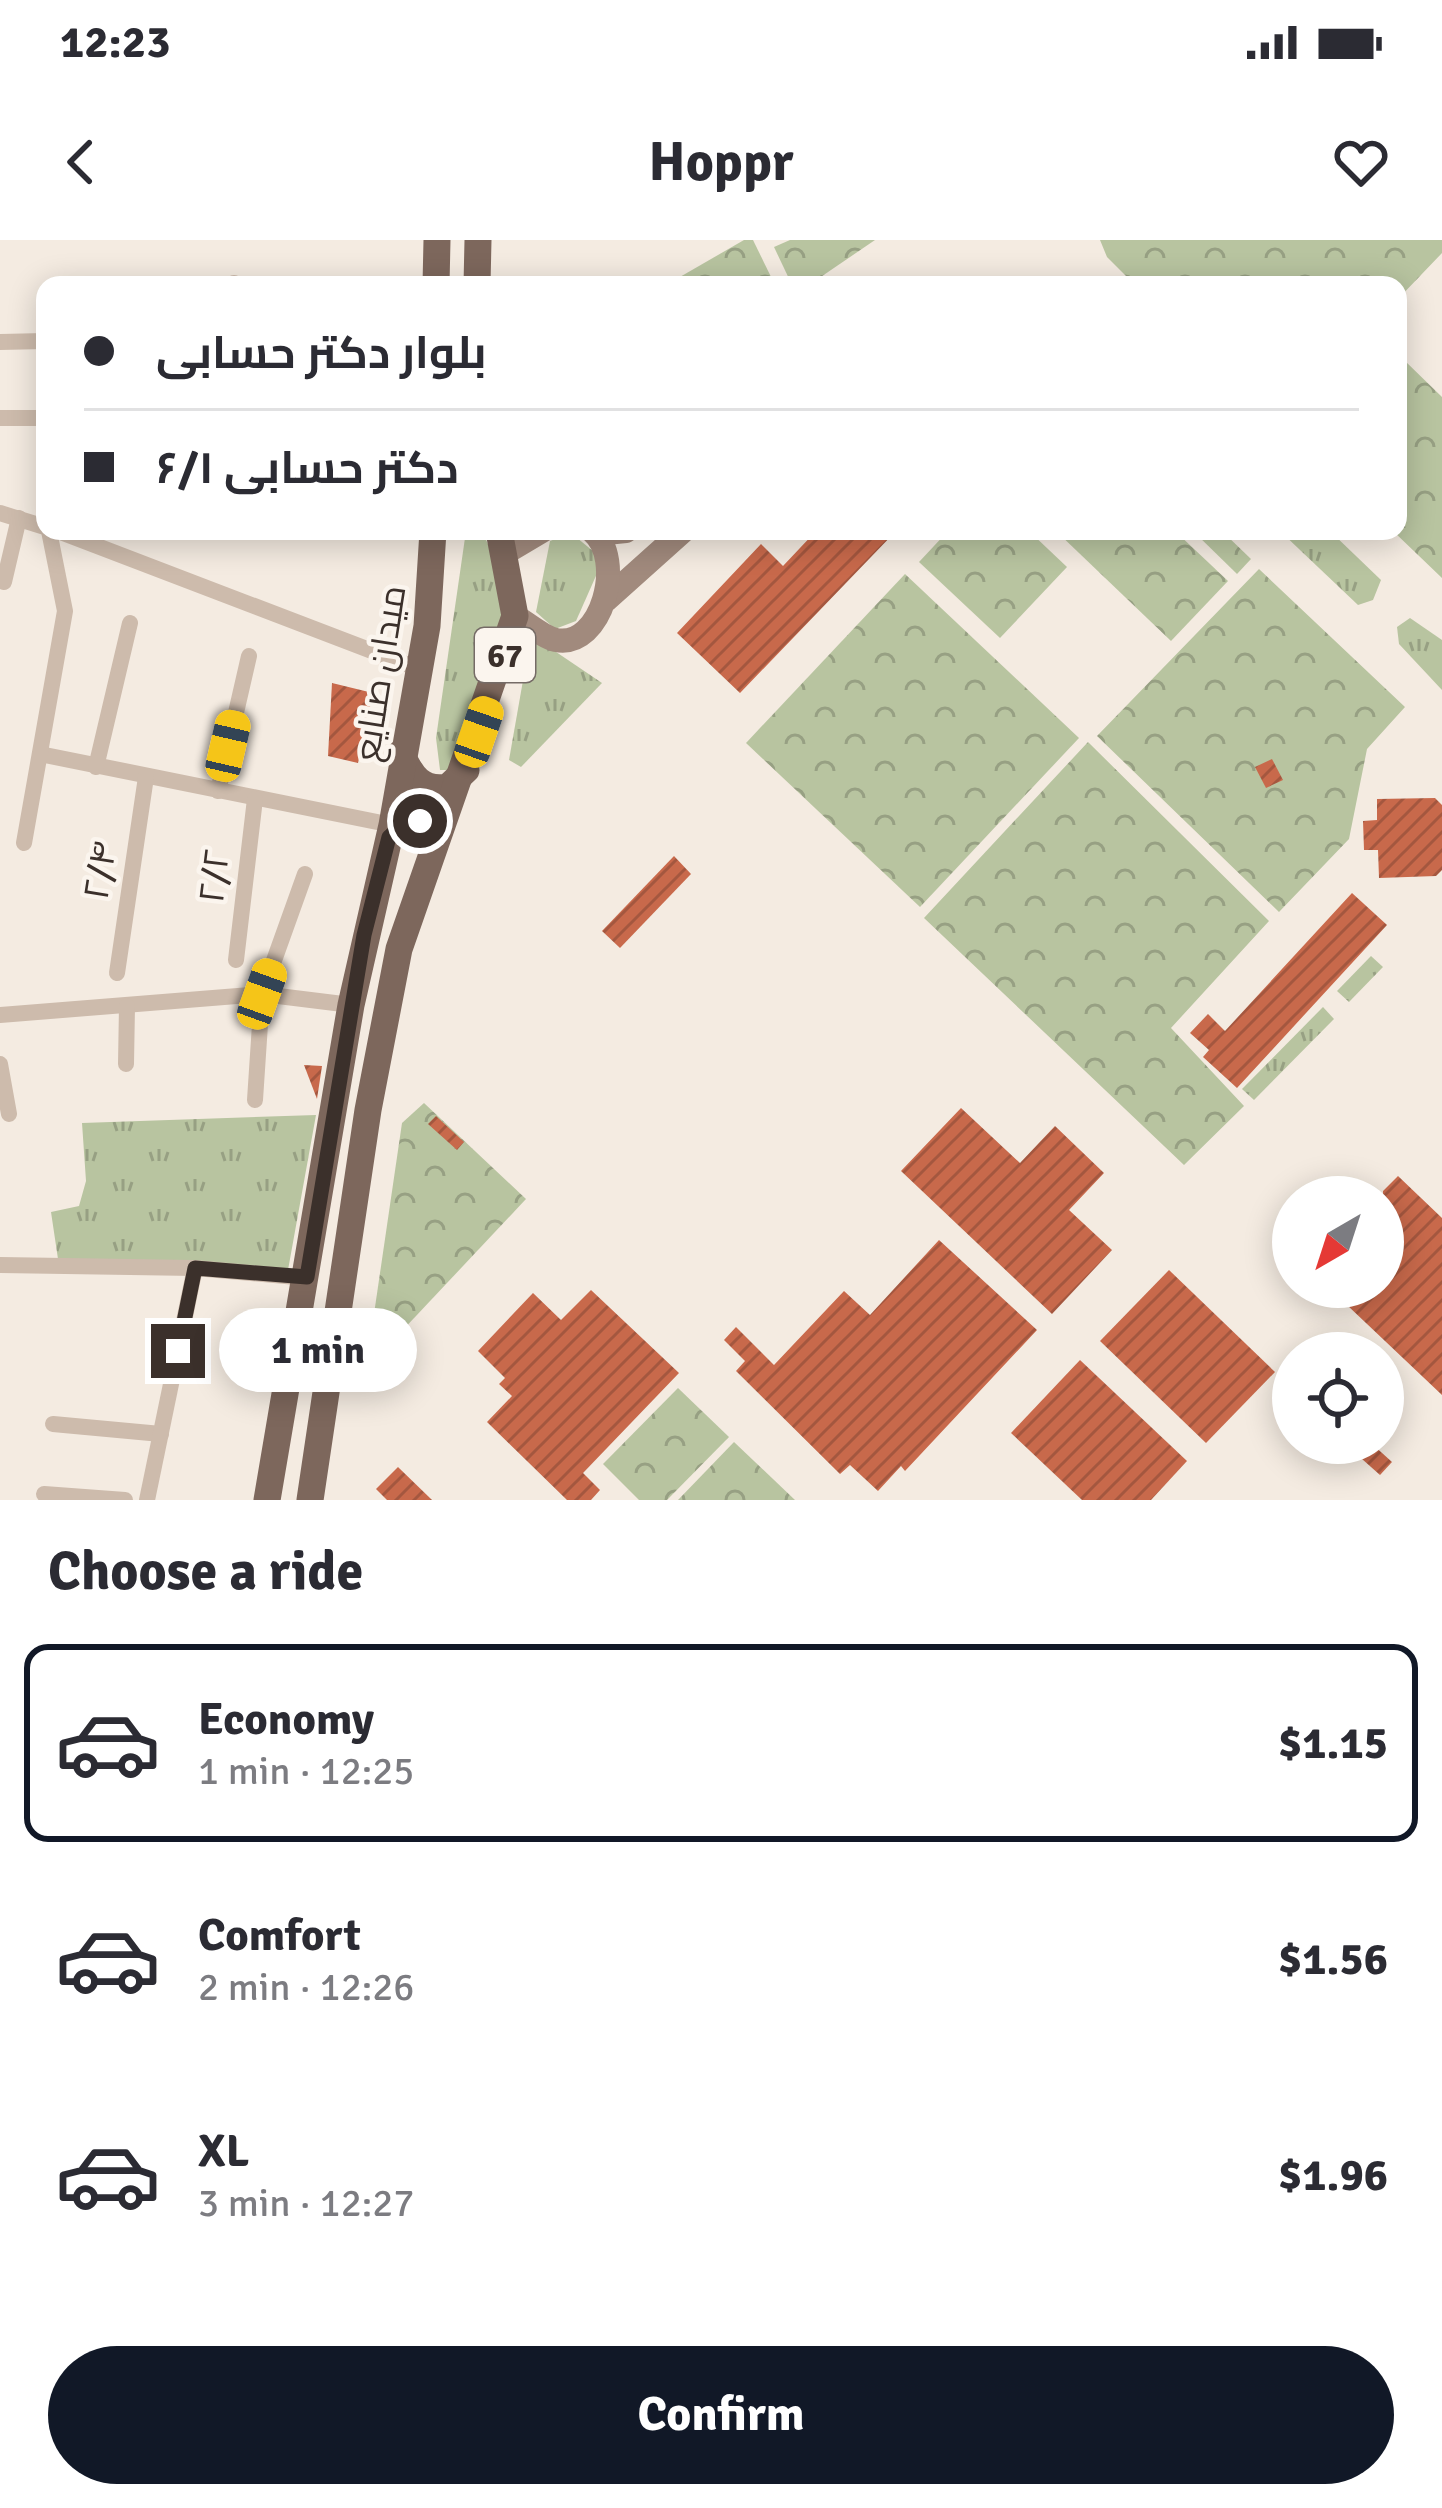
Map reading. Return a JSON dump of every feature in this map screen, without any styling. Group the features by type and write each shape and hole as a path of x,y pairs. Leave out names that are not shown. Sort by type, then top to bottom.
{"main road":[{"path":"436,276 437,240"},
{"path":"477,276 478,240"},
{"name":"میدان صنایع","path":"390,831 419,669 432,540"},
{"path":"430,582 443,540"},
{"name":"67","path":"310,1500 393,977 515,616 501,540"},
{"path":"401,753 411,775 426,787 448,787 466,770"},
{"path":"390,831 420,821 433,835 434,859"},
{"name":"67","path":"267,1500 351,1005 390,831"},
{"path":"358,970 393,977"}],"street":[{"path":"0,342 36,341"},
{"path":"0,418 36,418"},
{"path":"0,513 36,524"},
{"path":"4,582 20,518"},
{"path":"23,843 64,611 53,540"},
{"path":"108,540 419,669"},
{"path":"598,540 610,562 601,606"},
{"path":"515,616 554,640 571,640 672,540"},
{"path":"96,767 130,623"},
{"path":"218,791 249,656"},
{"path":"40,754 390,831"},
{"name":"۲/۴","path":"117,973 146,777"},
{"name":"۲/۲","path":"236,960 255,799"},
{"path":"255,1100 262,994 305,874"},
{"path":"0,1015 262,994 351,1005"},
{"path":"126,1064 127,1006"},
{"path":"0,1064 9,1114"},
{"path":"0,1265 195,1268 307,1277"},
{"path":"147,1500 195,1268"},
{"path":"53,1424 160,1434"},
{"path":"44,1494 125,1500"}],"green space":[{"path":"744,240 753,240 771,276 682,276"},
{"path":"790,240 875,240 822,276 788,276 774,247"},
{"path":"1100,240 1442,240 1442,253 1407,290 1407,276 1126,276 1107,257"},
{"path":"1407,363 1442,397 1442,578 1402,540 1407,540"},
{"path":"465,540 486,540 497,564 505,610 448,770 440,770 436,738"},
{"path":"580,540 593,551 599,569 576,621 555,629 536,612 550,541"},
{"path":"940,540 1038,540 1067,567 1000,638 919,562"},
{"path":"1065,540 1185,540 1228,581 1171,641"},
{"path":"1202,540 1231,540 1251,559 1237,574"},
{"path":"1289,540 1339,540 1381,580 1373,600 1358,605"},
{"path":"1259,569 1405,707 1367,749 1349,839 1279,912 1097,736"},
{"path":"905,574 1079,738 920,907 746,743"},
{"path":"1410,618 1442,640 1442,690 1399,644 1397,627"},
{"path":"531,635 602,683 521,767 509,760"},
{"path":"1088,742 1269,921 1171,1028 1244,1106 1184,1165 924,918"},
{"path":"1371,956 1383,967 1349,1002 1337,991"},
{"path":"1323,1007 1334,1019 1254,1100 1242,1089"},
{"path":"424,1103 526,1199 400,1333 374,1314 402,1123"},
{"path":"316,1115 288,1270 58,1259 51,1212 79,1206 86,1181 82,1123"},
{"path":"678,1388 729,1437 667,1500 639,1500 603,1464"},
{"path":"734,1442 795,1500 678,1500"}],"building":[{"path":"808,540 887,540 740,693 677,633 761,544 783,566"},
{"path":"332,683 373,693 358,763 328,756"},
{"path":"1272,759 1283,780 1266,788 1255,767"},
{"path":"1435,798 1442,805 1442,870 1436,876 1379,878 1378,850 1364,850 1363,821 1377,820 1377,799"},
{"path":"674,856 691,874 620,948 602,931"},
{"path":"1352,893 1387,925 1237,1088 1203,1057 1209,1050 1190,1033 1208,1014 1225,1031"},
{"path":"304,1065 322,1066 317,1099"},
{"path":"961,1108 1020,1163 1055,1126 1104,1173 1069,1210 1112,1250 1052,1314 901,1171"},
{"path":"436,1116 464,1142 457,1150 428,1124"},
{"path":"1404,1182 1442,1218 1442,1395 1404,1359 1404,1332 1376,1332 1350,1308 1404,1308"},
{"path":"939,1240 1037,1330 905,1471 901,1466 878,1491 850,1465 840,1474 736,1371 745,1361 724,1340 736,1327 774,1365 844,1291 870,1315"},
{"path":"1169,1270 1272,1369 1272,1375 1206,1443 1100,1341"},
{"path":"591,1290 679,1373 583,1473 600,1490 591,1500 567,1500 487,1422 512,1396 499,1384 505,1378 478,1351 533,1293 561,1320"},
{"path":"1080,1360 1187,1461 1151,1500 1082,1500 1011,1433"},
{"path":"1368,1464 1390,1464 1380,1475"},
{"path":"398,1467 432,1500 387,1500 376,1489"}],"route":[{"path":"178,1351 195,1268 307,1277 364,935 389,837 406,822 420,821"}]}
